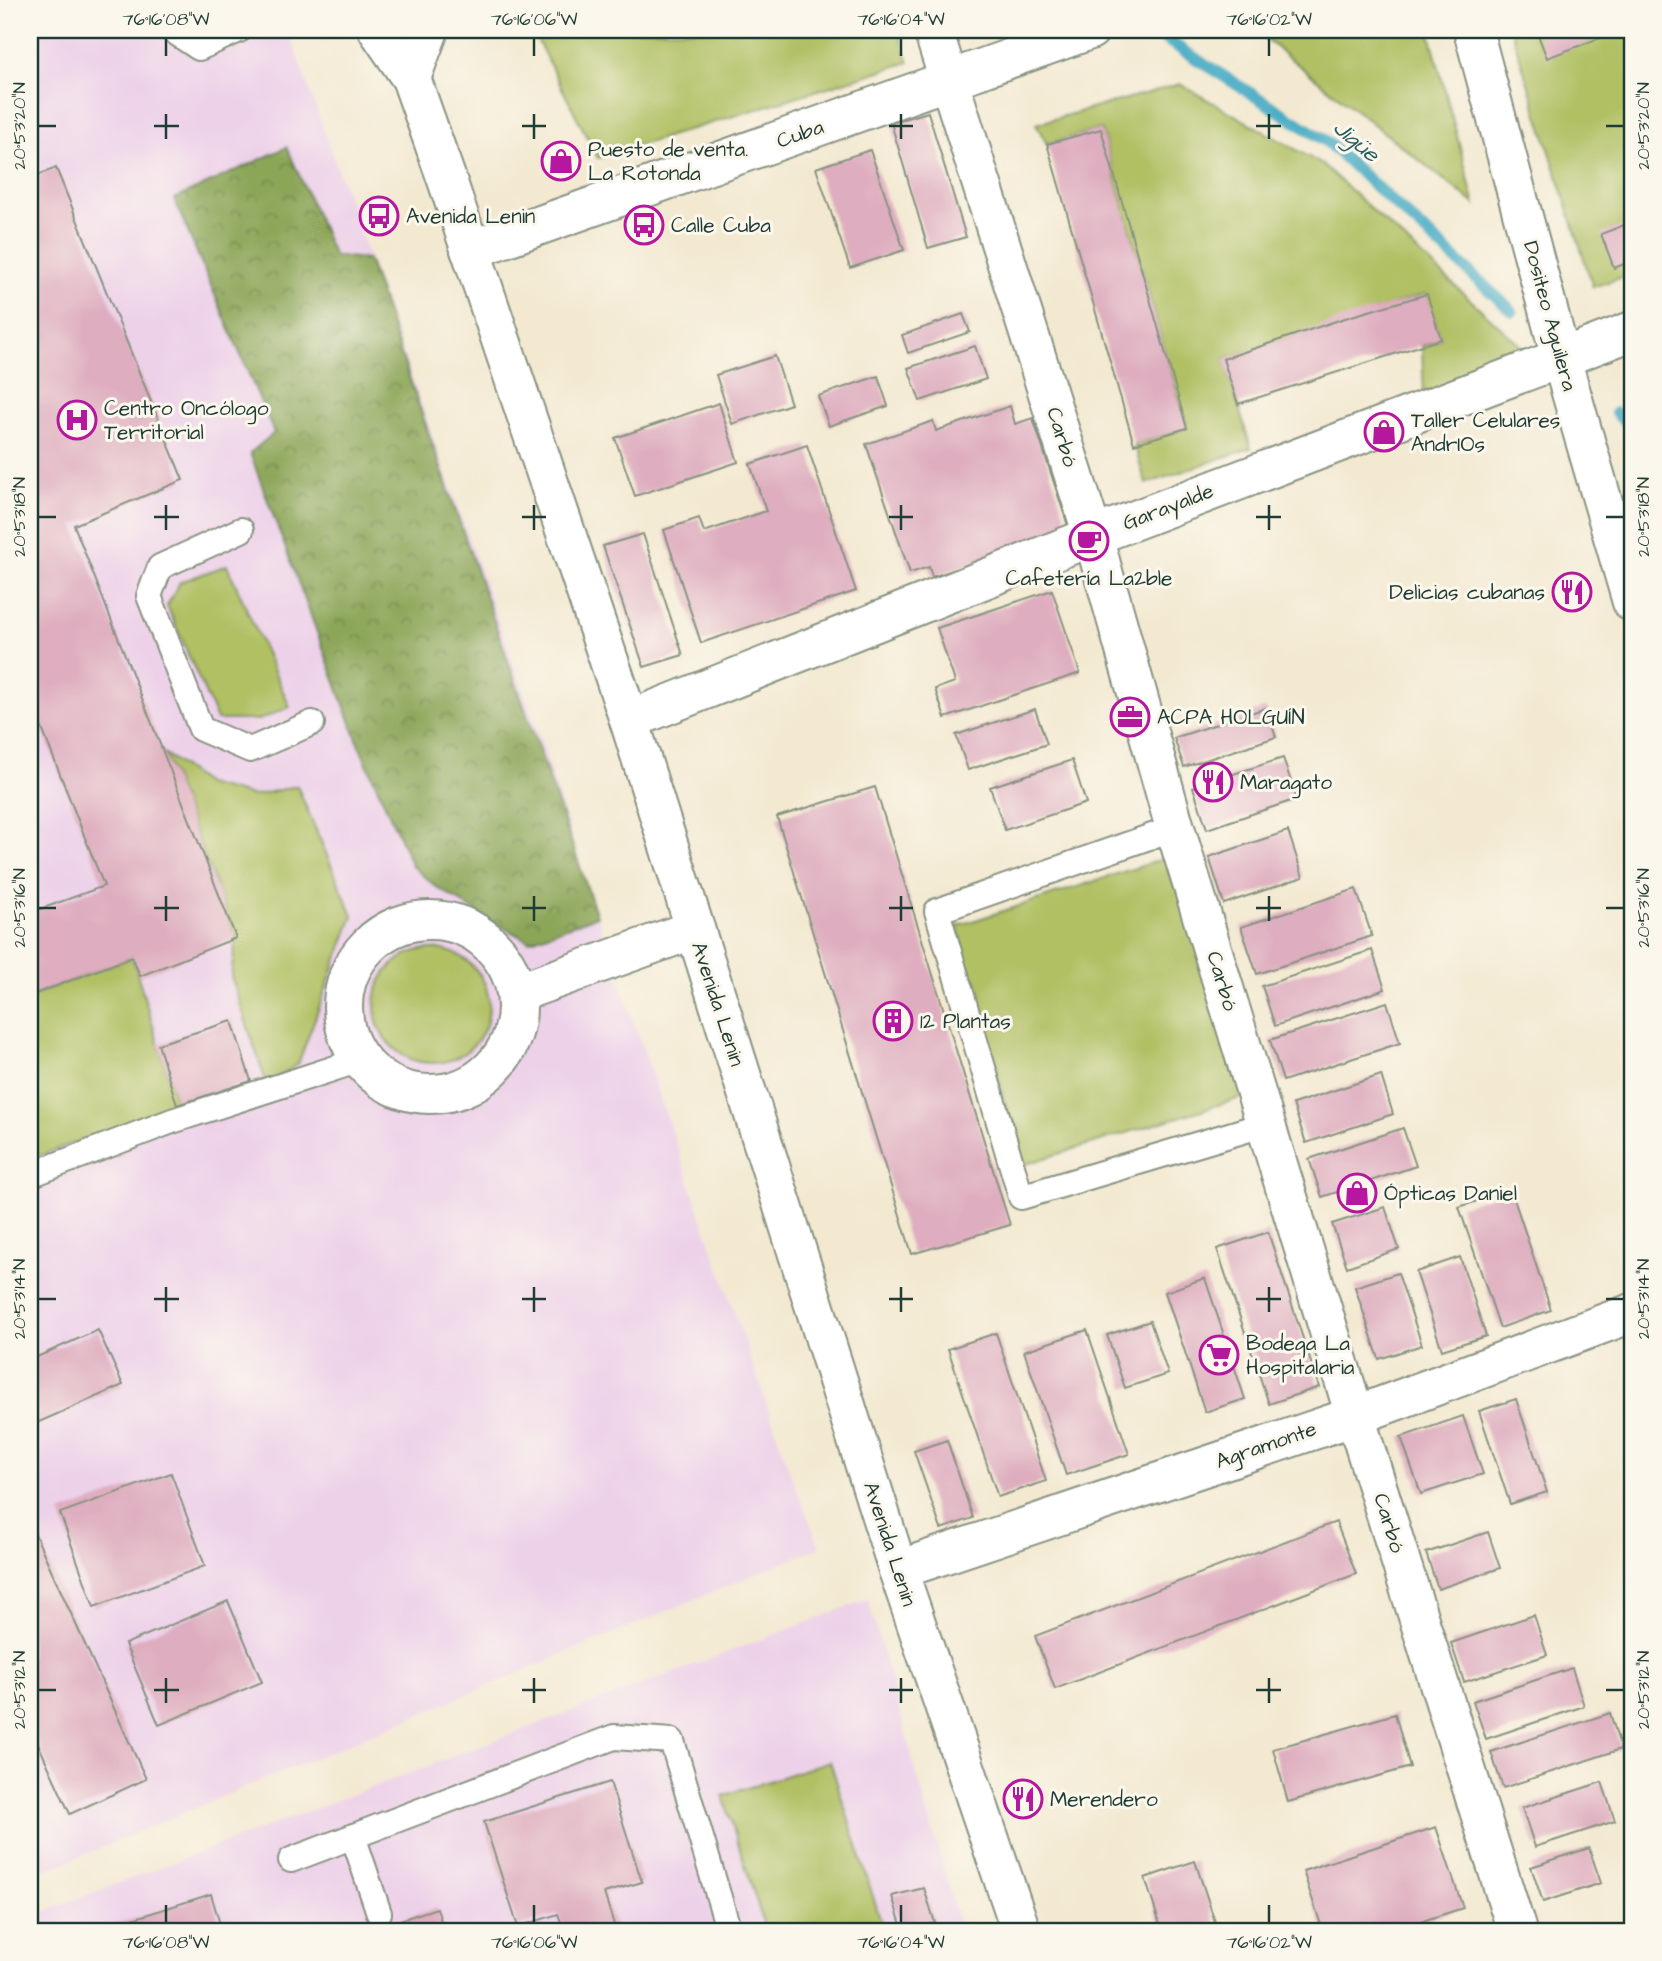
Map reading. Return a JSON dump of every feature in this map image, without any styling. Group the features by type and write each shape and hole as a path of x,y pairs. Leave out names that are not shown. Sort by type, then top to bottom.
{"street":[{"name":"Avenida Lenin","path":"378,30 411,78 471,250 629,719 898,1570 1021,1931"},
{"path":"411,78 429,30"},
{"name":"Carbó","path":"933,30 1093,536 1175,828 1355,1416 1517,1931"},
{"name":"Dositeo Aguilera","path":"1473,30 1560,358 1632,602"},
{"name":"Cuba","path":"471,250 1084,32"},
{"name":"Garayalde","path":"629,719 1093,536 1632,331"},
{"path":"426,919 445,921 474,931 496,950 510,970 517,993 516,1026 503,1055 474,1083 449,1092 424,1094 403,1090 383,1080 357,1061 345,1030 344,990 351,969 363,950 380,935 396,926 426,919"},
{"path":"517,993 695,929"},
{"name":"Agramonte","path":"898,1570 1355,1416 1632,1313"}],"lane":[{"path":"172,30 199,48 239,30"},
{"path":"241,530 160,568 149,596 201,729 250,750 312,723"},
{"path":"1175,828 937,911 1021,1197 1266,1124"},
{"path":"30,1175 172,1121 357,1061"},
{"path":"290,1860 614,1737 672,1741 729,1931"},
{"path":"353,1836 379,1913"}],"shaded area":[{"path":"30,30 288,30 539,734 597,916 791,1475 820,1547 45,1871 30,1838"},
{"path":"868,1599 961,1931 30,1931 30,1918 37,1914"}],"green space":[{"path":"532,30 898,30 909,62 598,158"},
{"path":"1254,30 1429,30 1475,204"},
{"path":"1511,30 1632,30 1632,274 1593,287"},
{"path":"1180,84 1323,165 1535,359 1424,400 1422,346 1441,339 1426,294 1224,359 1251,448 1146,484 1134,444 1187,428 1101,129 1047,144 1036,124"},
{"path":"287,147 334,256 368,259 597,916 529,941 494,923 435,886 412,866 361,750 250,453 274,433 174,199"},
{"path":"227,565 290,707 259,720 217,720 167,606 180,582"},
{"path":"164,753 206,784 253,796 297,786 353,916 298,1064 267,1085 231,976 236,938"},
{"path":"1172,856 1244,1097 1022,1165 957,926"},
{"path":"432,949 454,954 472,966 484,984 489,1006 484,1028 472,1046 454,1058 432,1063 410,1058 392,1046 380,1028 375,1006 380,984 392,966 410,954"},
{"path":"132,957 177,1105 30,1159 30,996"},
{"path":"830,1761 884,1931 766,1931 723,1796"}],"building":[{"path":"1536,30 1621,30 1547,58"},
{"path":"928,112 966,237 928,248 891,123"},
{"path":"1101,129 1187,428 1134,444 1047,144"},
{"path":"870,150 904,250 850,268 816,168"},
{"path":"56,168 183,480 74,525 236,938 140,976 132,957 30,996 30,913 104,886 41,726 30,730 30,178"},
{"path":"1632,222 1632,261 1614,268 1601,234"},
{"path":"1427,294 1441,339 1238,404 1223,359"},
{"path":"963,314 970,332 908,353 902,335"},
{"path":"975,346 986,379 920,401 908,368"},
{"path":"775,356 791,404 732,424 716,375"},
{"path":"878,376 888,406 829,426 818,396"},
{"path":"719,403 738,462 635,496 615,438"},
{"path":"1010,406 1015,424 1033,418 1070,532 932,577 929,567 910,573 866,444 933,421 936,431"},
{"path":"807,445 856,591 701,643 664,530 699,518 704,532 766,511 750,464"},
{"path":"643,534 683,655 644,667 603,546"},
{"path":"1052,590 1080,673 945,718 935,689 955,682 937,628"},
{"path":"1266,708 1276,737 1184,767 1174,738"},
{"path":"1035,709 1047,744 968,770 956,735"},
{"path":"1283,758 1297,799 1207,829 1193,787"},
{"path":"1072,760 1086,803 1005,830 990,787"},
{"name":"12 Plantas","path":"875,787 1010,1225 912,1254 777,817"},
{"path":"1288,831 1303,877 1224,904 1209,857"},
{"path":"1356,889 1372,936 1257,974 1241,927"},
{"path":"1372,950 1385,989 1275,1026 1262,986"},
{"path":"1387,1002 1400,1043 1283,1081 1270,1040"},
{"path":"232,1021 251,1081 177,1105 158,1044"},
{"path":"1381,1075 1393,1114 1306,1143 1293,1104"},
{"path":"1403,1128 1416,1166 1322,1197 1309,1159"},
{"path":"1511,1190 1551,1310 1500,1328 1459,1207"},
{"path":"1385,1207 1399,1249 1347,1267 1332,1224"},
{"path":"1268,1232 1319,1387 1269,1404 1217,1249"},
{"path":"1460,1257 1486,1336 1442,1350 1416,1272"},
{"path":"1398,1273 1422,1345 1379,1359 1355,1287"},
{"path":"1205,1278 1245,1399 1205,1412 1165,1292"},
{"path":"1150,1321 1168,1374 1125,1388 1107,1335"},
{"path":"98,1330 123,1385 30,1426 30,1360"},
{"path":"1087,1330 1129,1454 1066,1475 1024,1351"},
{"path":"996,1333 1046,1481 998,1497 948,1349"},
{"path":"1516,1399 1547,1492 1510,1504 1479,1411"},
{"path":"1463,1416 1483,1474 1421,1494 1401,1437"},
{"path":"947,1440 973,1518 941,1529 914,1451"},
{"path":"171,1473 205,1566 94,1607 60,1513"},
{"path":"1336,1522 1356,1574 1055,1689 1035,1636"},
{"path":"30,1523 146,1779 70,1814 30,1726"},
{"path":"1488,1532 1500,1568 1438,1589 1426,1553"},
{"path":"228,1601 262,1682 159,1725 125,1644"},
{"path":"1534,1615 1547,1655 1464,1682 1451,1643"},
{"path":"1572,1668 1584,1706 1486,1739 1473,1701"},
{"path":"1610,1713 1621,1749 1503,1788 1491,1752"},
{"path":"1395,1714 1410,1767 1288,1802 1273,1749"},
{"path":"610,1782 642,1882 604,1893 616,1931 564,1931 558,1914 518,1927 484,1822"},
{"path":"1602,1782 1615,1821 1535,1847 1522,1808"},
{"path":"1436,1827 1463,1908 1391,1931 1323,1931 1303,1871"},
{"path":"1589,1848 1601,1883 1543,1902 1531,1867"},
{"path":"1195,1861 1218,1931 1162,1931 1145,1878"},
{"path":"924,1888 935,1923 903,1931 892,1896"},
{"path":"211,1894 222,1931 95,1931"},
{"path":"437,1908 444,1931 366,1931"}],"waterway":[{"name":"Jigüe","path":"1151,30 1326,141 1512,311"},
{"name":"Jigüe","path":"1616,413 1632,428"}],"place":[{"name":"Puesto de venta. La Rotonda","path":"561,161"},
{"name":"Avenida Lenin","path":"379,216"},
{"name":"Calle Cuba","path":"644,225"},
{"name":"Centro Oncólogo Territorial","path":"77,420"},
{"name":"Taller Celulares AndrIOs","path":"1384,432"},
{"name":"Cafetería La2ble","path":"1089,541"},
{"name":"Delicias cubanas","path":"1572,592"},
{"name":"ACPA HOLGUÍN","path":"1130,717"},
{"name":"Maragato","path":"1213,782"},
{"name":"12 Plantas","path":"893,1021"},
{"name":"Ópticas Daniel","path":"1357,1193"},
{"name":"Bodega La Hospitalaria","path":"1219,1355"},
{"name":"Merendero","path":"1023,1799"}]}
